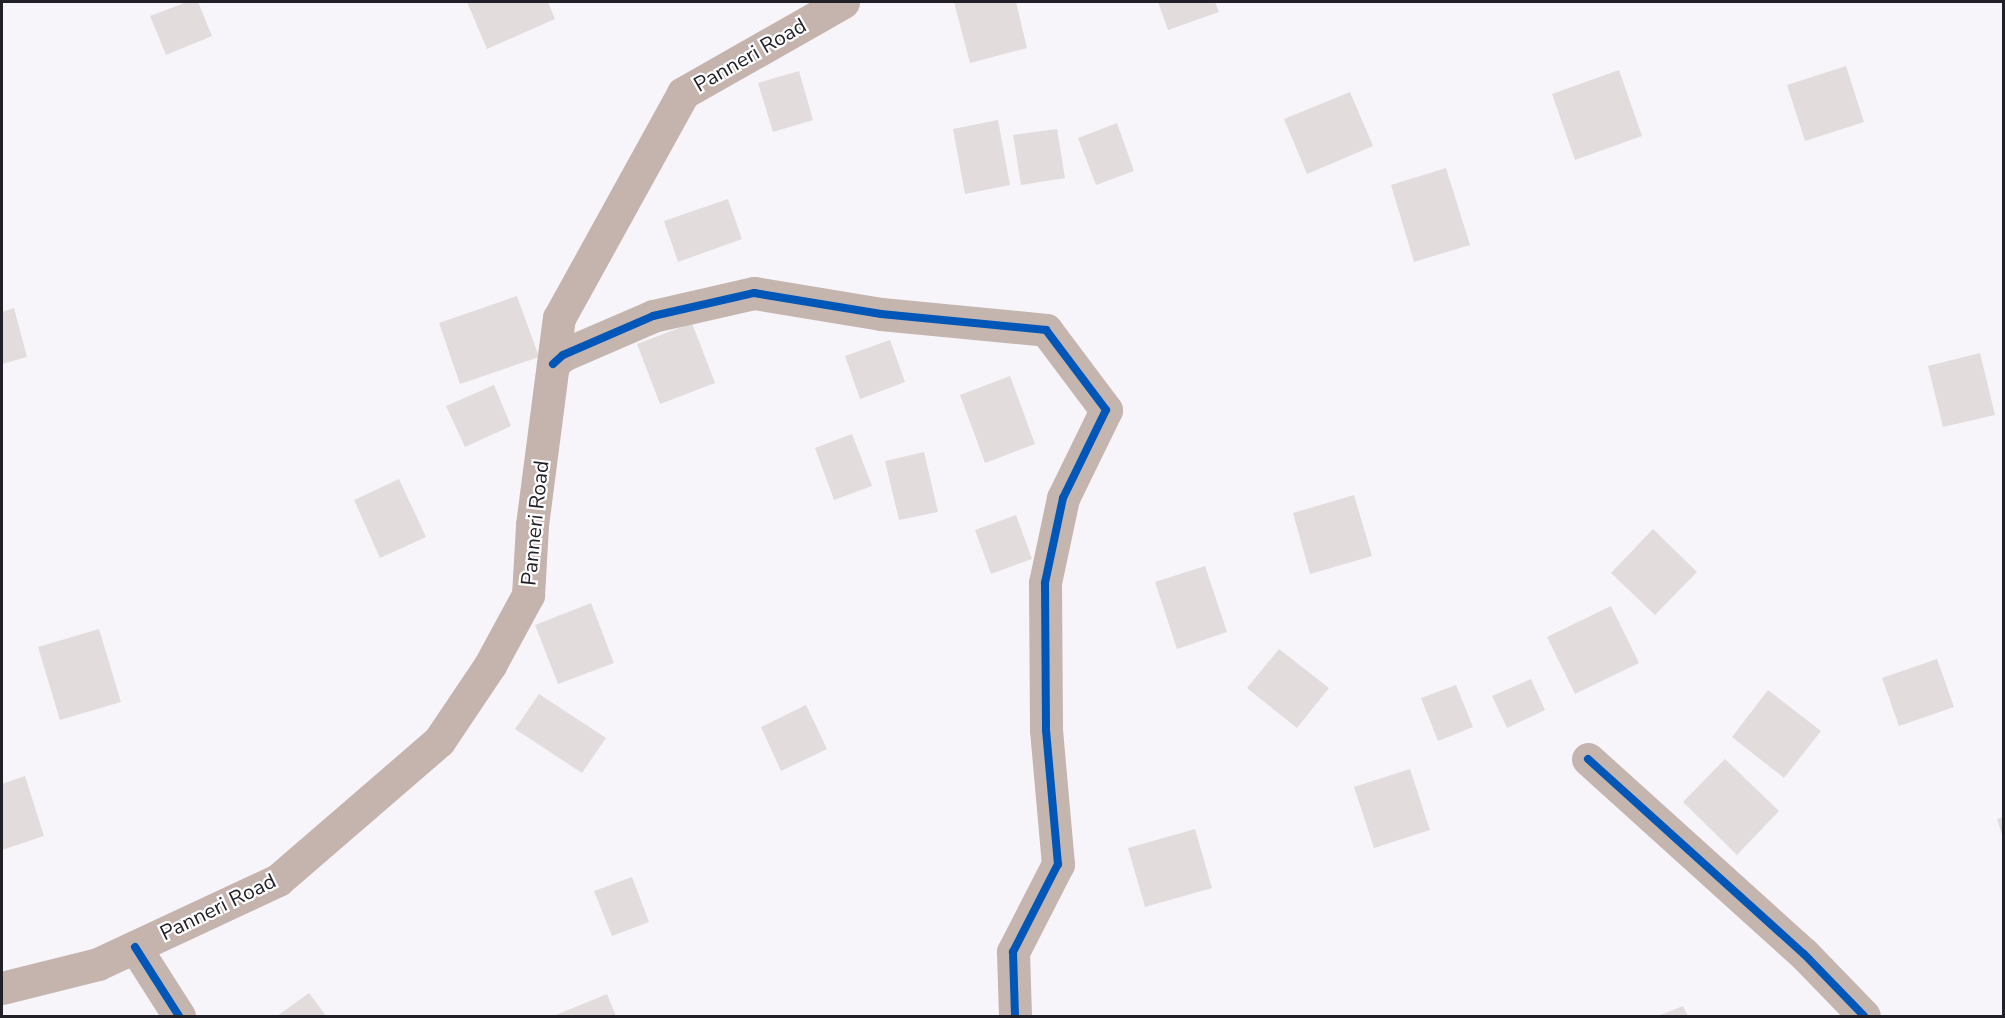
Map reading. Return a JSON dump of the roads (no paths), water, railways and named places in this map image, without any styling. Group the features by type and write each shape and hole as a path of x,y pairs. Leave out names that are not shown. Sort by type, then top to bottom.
{"main road":[{"name":"Panneri Road","path":"2,988 99,964 278,880 439,741 490,665 528,595 532,525 559,318 683,93 843,2"}],"street":[{"path":"553,364 563,356 653,316 754,293 881,314 1046,330 1106,410 1063,498 1045,583 1046,730 1058,864 1013,952 1016,1017"},
{"path":"1588,759 1804,954 1864,1017"},
{"path":"135,947 179,1017"}]}
